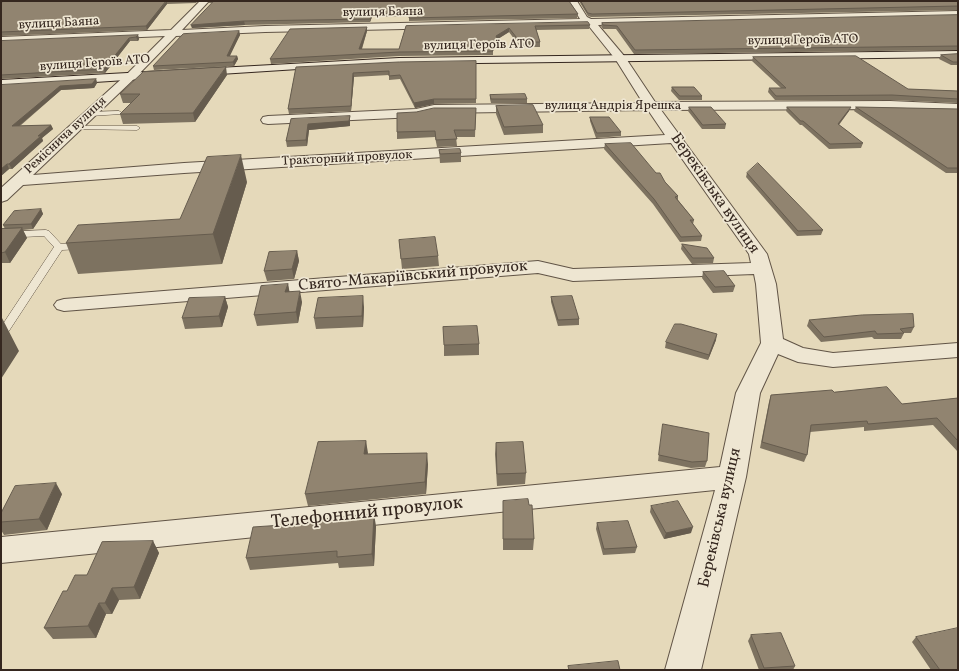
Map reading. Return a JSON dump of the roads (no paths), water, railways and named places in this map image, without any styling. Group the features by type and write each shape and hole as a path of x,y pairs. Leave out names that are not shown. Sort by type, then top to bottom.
{"street":[{"name":"Реміснича вулиця","path":"1,197 130,76 205,1"},
{"name":"Береківська вулиця","path":"573,1 584,18 593,24 619,58 652,107 758,254 766,284 772,343 748,393 732,477 683,670"},
{"name":"вулиця Баяна","path":"1,40 174,32 958,14"},
{"name":"вулиця Героїв АТО","path":"1,84 360,62 958,54"},
{"name":"вулиця Андрія Ярешка","path":"268,120 416,114 434,109 526,107 890,105 958,108"},
{"name":"Тракторний провулок","path":"18,181 184,168 620,143 675,138"},
{"name":"Свято-Макаріївський провулок","path":"64,305 538,267 573,275 762,268"},
{"path":"772,343 798,354 833,360 958,350"},
{"name":"Телефонний провулок","path":"1,550 732,477"}],"lane":[{"path":"90,114 119,113 114,118"},
{"path":"74,128 137,128"},
{"path":"1,234 46,233 59,247"},
{"path":"59,247 91,245"},
{"path":"1,335 59,247"}]}
